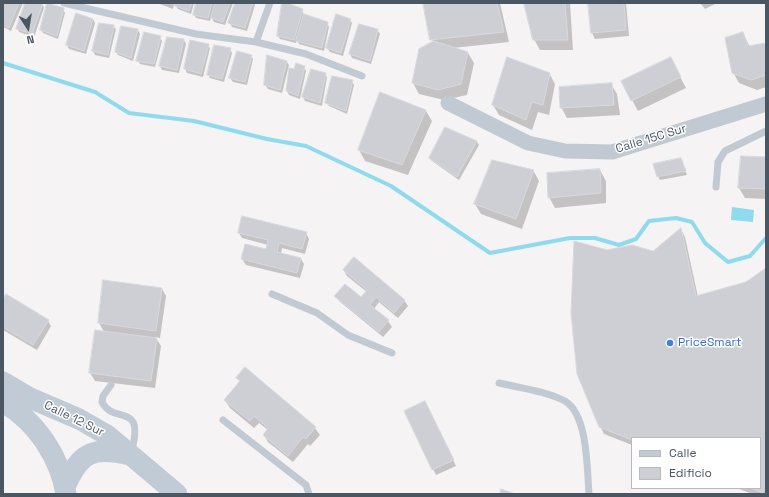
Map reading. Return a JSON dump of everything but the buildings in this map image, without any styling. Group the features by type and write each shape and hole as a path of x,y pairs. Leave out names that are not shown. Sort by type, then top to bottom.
{"main road":[{"name":"Calle 12 Sur","path":"3,382 30,398 78,419 107,435 175,493"},
{"path":"3,402 38,432 48,446 58,464 65,490"},
{"path":"65,490 73,468 81,459 89,454 101,450 131,455"}],"street":[{"name":"Calle 15C Sur","path":"448,103 528,143 565,151 612,152 766,104"}],"lane":[{"path":"64,3 196,34 256,42 306,54 362,76"},
{"path":"256,42 270,3"},
{"path":"716,187 718,162 725,152 766,131"},
{"path":"272,294 318,314 348,335 392,353"},
{"path":"499,383 548,395 565,402 575,411 582,428 589,494"},
{"path":"111,385 103,396 102,402 108,411 127,416 133,423 136,432 131,455"},
{"path":"223,420 306,485 309,494"}],"water":[{"path":"732,207 754,210 753,222 731,220"}],"waterway":[{"path":"3,63 95,92 129,113 194,121 267,139 306,146 391,186 490,253 570,238 595,238 619,245 636,239 649,221 676,218 692,222 705,243 728,262 750,256 766,238"}],"place":[{"name":"PriceSmart","path":"670,343"}]}
